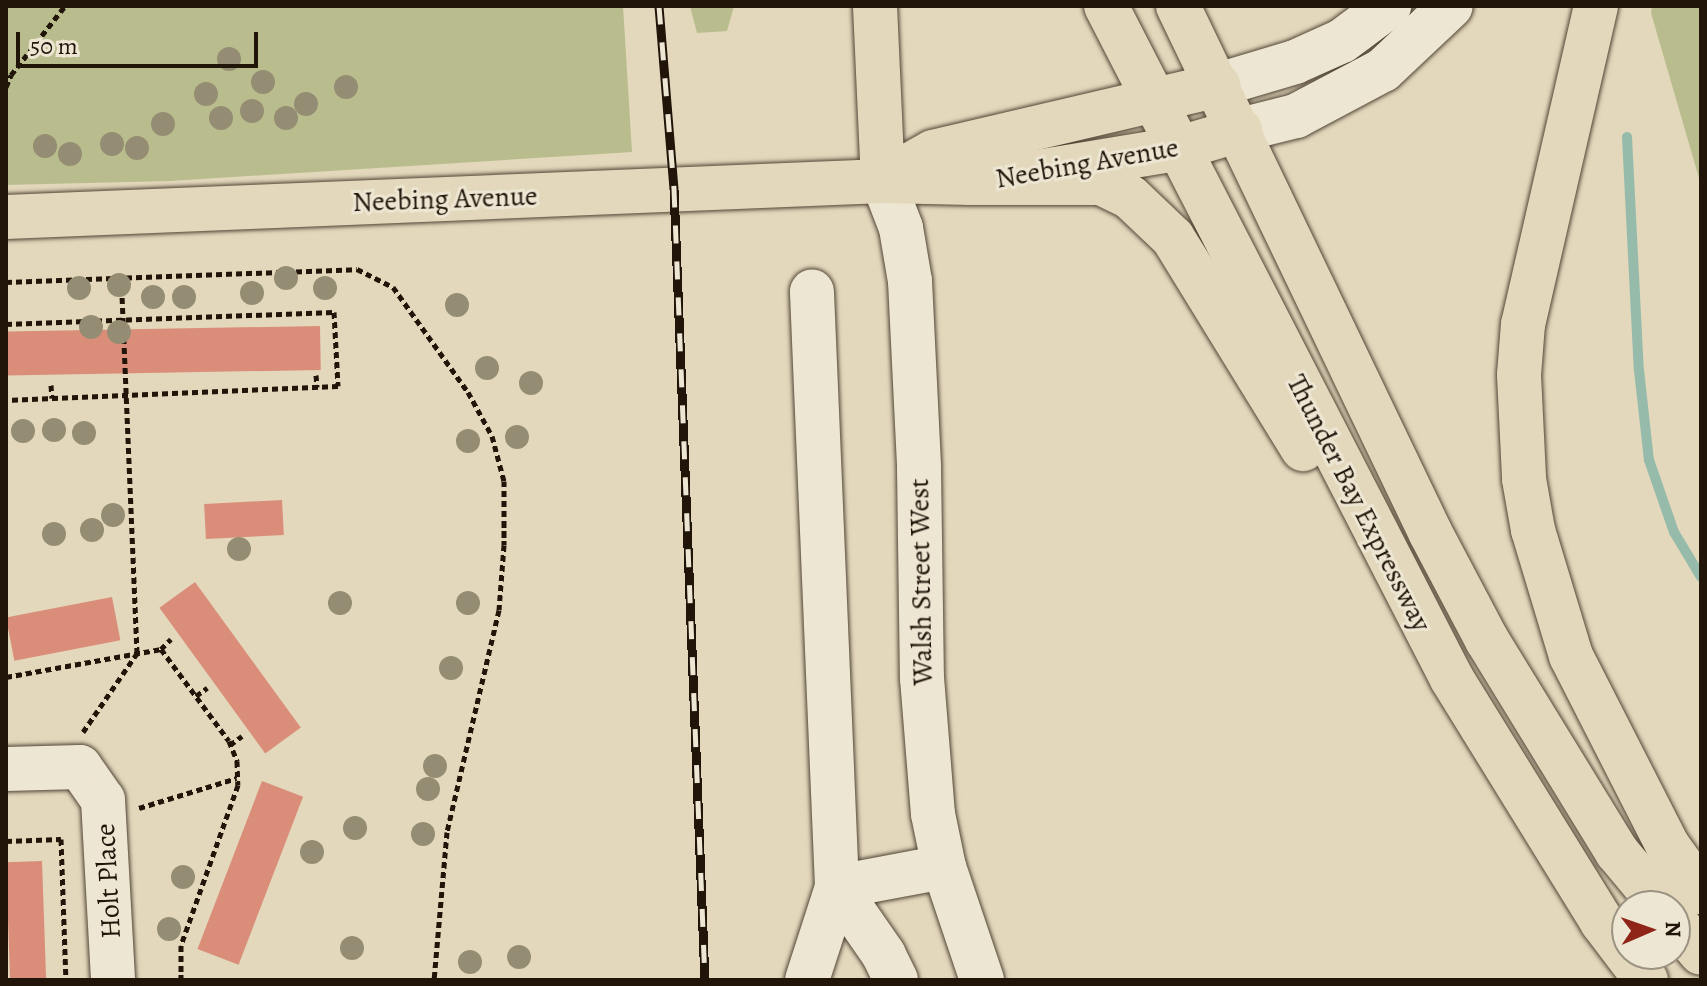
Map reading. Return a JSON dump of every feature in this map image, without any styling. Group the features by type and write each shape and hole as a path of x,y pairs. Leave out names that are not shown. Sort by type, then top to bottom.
{"main road":[{"path":"875,6 883,181"},
{"name":"Thunder Bay Expressway","path":"1106,6 1176,149 1419,620 1516,789 1602,922 1646,980"},
{"name":"Thunder Bay Expressway","path":"1178,6 1431,534 1487,640 1617,852 1649,890"},
{"path":"1596,6 1523,324 1519,375 1524,479 1533,530 1571,656 1668,846 1701,892"},
{"name":"Neebing Avenue","path":"883,181 933,152 1218,85"},
{"name":"Neebing Avenue","path":"6,217 883,181 971,183 1176,149 1240,130"},
{"path":"971,183 1101,183 1118,189 1154,217 1173,238 1285,423 1419,620"}],"street":[{"path":"1218,85 1295,62 1342,41 1389,6"},
{"path":"1240,130 1296,116 1383,70 1451,6"},
{"name":"Walsh Street West","path":"883,181 901,228 910,281 925,742 933,814 944,867 982,980"},
{"path":"807,980 837,887 812,292"},
{"name":"Holt Place","path":"6,769 80,767 103,800 113,980"},
{"path":"837,887 944,867"},
{"path":"837,887 884,955 896,980"}],"path":[{"path":"6,87 65,6"},
{"path":"6,282 357,269 393,287 468,392 492,436 504,481 499,610 447,832 434,980"},
{"path":"59,767 137,653 121,278"},
{"path":"6,324 334,312 338,386 6,400"},
{"path":"316,375 317,387"},
{"path":"51,385 52,398"},
{"path":"102,385 103,396"},
{"path":"25,388 25,399"},
{"path":"6,677 161,649 171,639"},
{"path":"161,649 230,745 237,761 237,778 214,858 181,945 181,980"},
{"path":"87,653 88,662"},
{"path":"32,661 34,672"},
{"path":"196,696 207,688"},
{"path":"230,745 242,736"},
{"path":"105,819 237,778"},
{"path":"6,841 61,839 66,980"}],"green space":[{"path":"6,6 623,6 632,152 170,181 6,185"},
{"path":"690,6 734,6 727,31 697,33"},
{"path":"1652,6 1701,6 1701,185 1651,13"}],"building":[{"path":"320,326 321,370 7,375 6,331"},
{"path":"282,500 284,535 206,539 204,504"},
{"path":"195,582 301,728 265,753 159,608"},
{"path":"112,597 120,640 14,661 6,618"},
{"path":"262,781 303,797 239,965 197,949"},
{"path":"42,861 46,980 10,980 6,862"}],"waterway":[{"path":"1627,137 1639,370 1649,460 1674,532 1701,577"}],"railway":[{"path":"659,6 674,189 705,980"}]}
